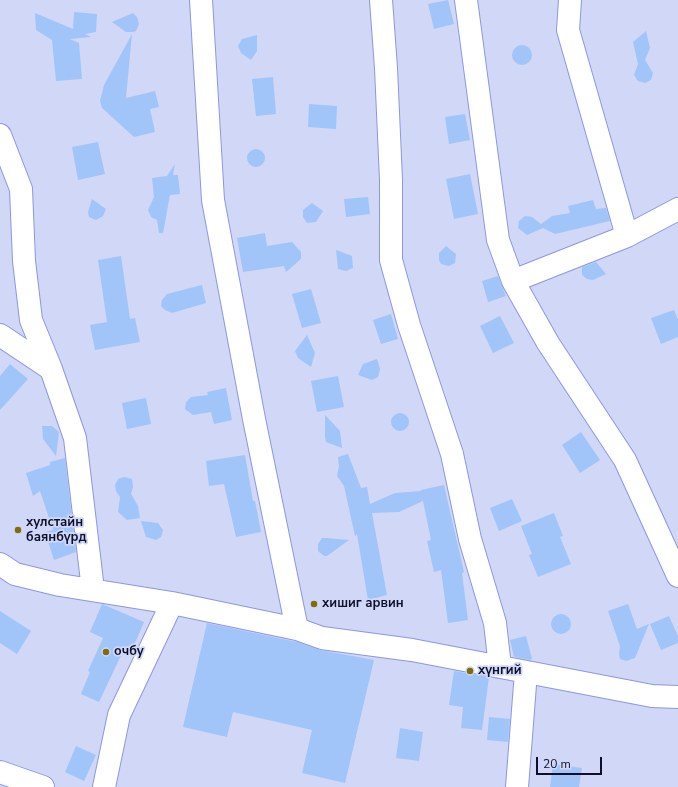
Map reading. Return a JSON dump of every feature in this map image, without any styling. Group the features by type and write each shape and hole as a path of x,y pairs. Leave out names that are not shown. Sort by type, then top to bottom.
{"street":[{"path":"201,0 212,200 297,629"},
{"path":"381,0 391,172 391,260 410,325 452,454 470,539 495,623 500,667"},
{"path":"466,0 498,240 513,281 548,343 625,460 678,576"},
{"path":"570,0 568,30 627,236"},
{"path":"0,135 20,189 24,261 30,320 51,369 76,438 93,590"},
{"path":"513,281 627,236 678,209"},
{"path":"0,335 51,369"},
{"path":"0,564 15,574 60,585 172,603 297,629 322,638 412,650 652,696 678,697"},
{"path":"104,787 120,715 172,603"},
{"path":"517,787 526,672"},
{"path":"0,772 43,787"}],"building":[{"path":"448,0 454,24 434,29 428,4"},
{"path":"74,12 97,14 96,32 85,34 91,37 70,39 79,43 82,79 56,81 52,40 36,30 35,13 73,29"},
{"path":"133,13 137,17 139,24 136,31 126,32 112,22"},
{"path":"646,31 650,48 645,60 653,73 651,80 645,83 638,81 634,75 638,64 633,42"},
{"path":"132,34 126,98 155,91 159,107 150,109 155,132 134,137 102,108 100,101 104,85"},
{"path":"257,35 257,51 251,60 241,53 238,46 242,39"},
{"path":"522,45 529,48 532,55 529,62 522,65 515,62 512,55 515,48"},
{"path":"273,77 276,114 256,116 252,79"},
{"path":"309,104 337,106 336,129 308,127"},
{"path":"465,114 470,140 449,144 445,117"},
{"path":"98,142 105,174 78,180 72,147"},
{"path":"256,149 262,152 265,158 262,164 256,167 250,164 247,158 250,152"},
{"path":"175,164 173,175 178,175 180,194 170,195 163,233 159,233 157,220 151,217 148,210 154,197 152,178 167,176"},
{"path":"470,174 478,214 454,219 446,179"},
{"path":"368,197 370,214 346,217 344,199"},
{"path":"92,199 106,209 103,216 96,220 89,217 88,212"},
{"path":"593,200 596,209 606,208 610,221 555,234 543,228 527,235 518,228 519,221 525,216 532,217 541,224 552,216 570,213 568,206"},
{"path":"312,203 323,211 316,222 307,223 303,217 303,210"},
{"path":"265,233 267,246 292,242 301,252 301,259 286,272 284,266 243,272 237,238"},
{"path":"446,246 456,254 455,263 449,266 441,264 439,260 439,253"},
{"path":"336,250 352,256 353,268 346,271 338,269"},
{"path":"121,256 130,319 135,318 140,342 95,350 90,325 107,322 98,260"},
{"path":"596,262 606,274 593,280 587,279 582,275 582,267"},
{"path":"498,276 506,296 488,302 482,281"},
{"path":"202,285 206,303 172,313 165,310 161,306 162,300 167,294"},
{"path":"311,289 321,323 302,328 292,294"},
{"path":"674,310 678,320 678,337 661,344 651,318"},
{"path":"391,314 398,339 381,344 373,320"},
{"path":"500,316 514,343 493,353 480,326"},
{"path":"307,335 315,353 311,367 298,358 295,351"},
{"path":"377,359 380,369 378,377 372,380 358,375 363,364"},
{"path":"10,364 28,379 0,410 0,376"},
{"path":"338,376 344,407 317,412 311,381"},
{"path":"226,388 232,420 214,424 211,412 193,415 185,409 186,402 191,397 208,395 207,392"},
{"path":"146,398 151,424 127,429 122,403"},
{"path":"396,413 404,413 409,418 407,429 404,431 396,431 391,426 391,418"},
{"path":"325,415 340,431 342,448 326,442"},
{"path":"42,426 52,426 59,432 56,456 43,439"},
{"path":"581,432 600,460 580,473 562,445"},
{"path":"348,454 361,488 367,487 370,504 395,493 421,491 444,485 464,572 462,573 468,620 448,623 441,570 434,572 427,541 431,540 423,501 399,512 372,513 387,595 368,600 357,534 355,536 344,486 337,476 339,466 338,457"},
{"path":"245,455 253,501 255,501 261,532 236,537 224,484 209,486 206,461"},
{"path":"65,458 76,552 54,560 45,532 53,530 40,491 33,496 26,473 50,465 50,462"},
{"path":"124,477 132,479 133,487 131,494 138,506 140,518 127,520 118,512 120,497 116,491 115,485 118,479"},
{"path":"512,499 522,521 499,531 490,508"},
{"path":"554,513 563,536 560,537 571,564 538,577 529,555 532,554 521,526"},
{"path":"141,521 158,523 163,530 161,537 156,540 146,537"},
{"path":"322,538 349,540 327,556 324,556 318,551 318,544"},
{"path":"102,604 144,622 132,650 125,647 99,702 81,694 90,672 88,671 103,638 90,632"},
{"path":"628,604 637,629 649,624 635,658 626,661 620,659 620,646 608,611"},
{"path":"0,611 31,631 17,654 0,643"},
{"path":"561,614 568,617 571,624 568,631 561,634 554,631 551,624 554,617"},
{"path":"669,616 678,636 678,643 661,650 650,624"},
{"path":"207,623 297,642 320,650 374,660 345,783 302,773 312,730 233,712 227,737 183,727"},
{"path":"526,636 532,659 530,660 514,657 510,640"},
{"path":"454,671 489,677 482,730 461,728 463,707 449,705"},
{"path":"489,717 510,719 508,742 487,740"},
{"path":"400,728 423,732 419,761 396,758"},
{"path":"76,746 96,755 84,781 65,772"},
{"path":"553,764 582,768 579,787 550,787"}],"place":[{"name":"хулстайн баянбүрд","path":"18,530"},
{"name":"хишиг арвин","path":"314,604"},
{"name":"очбу","path":"106,652"},
{"name":"хүнгий","path":"470,671"}]}
